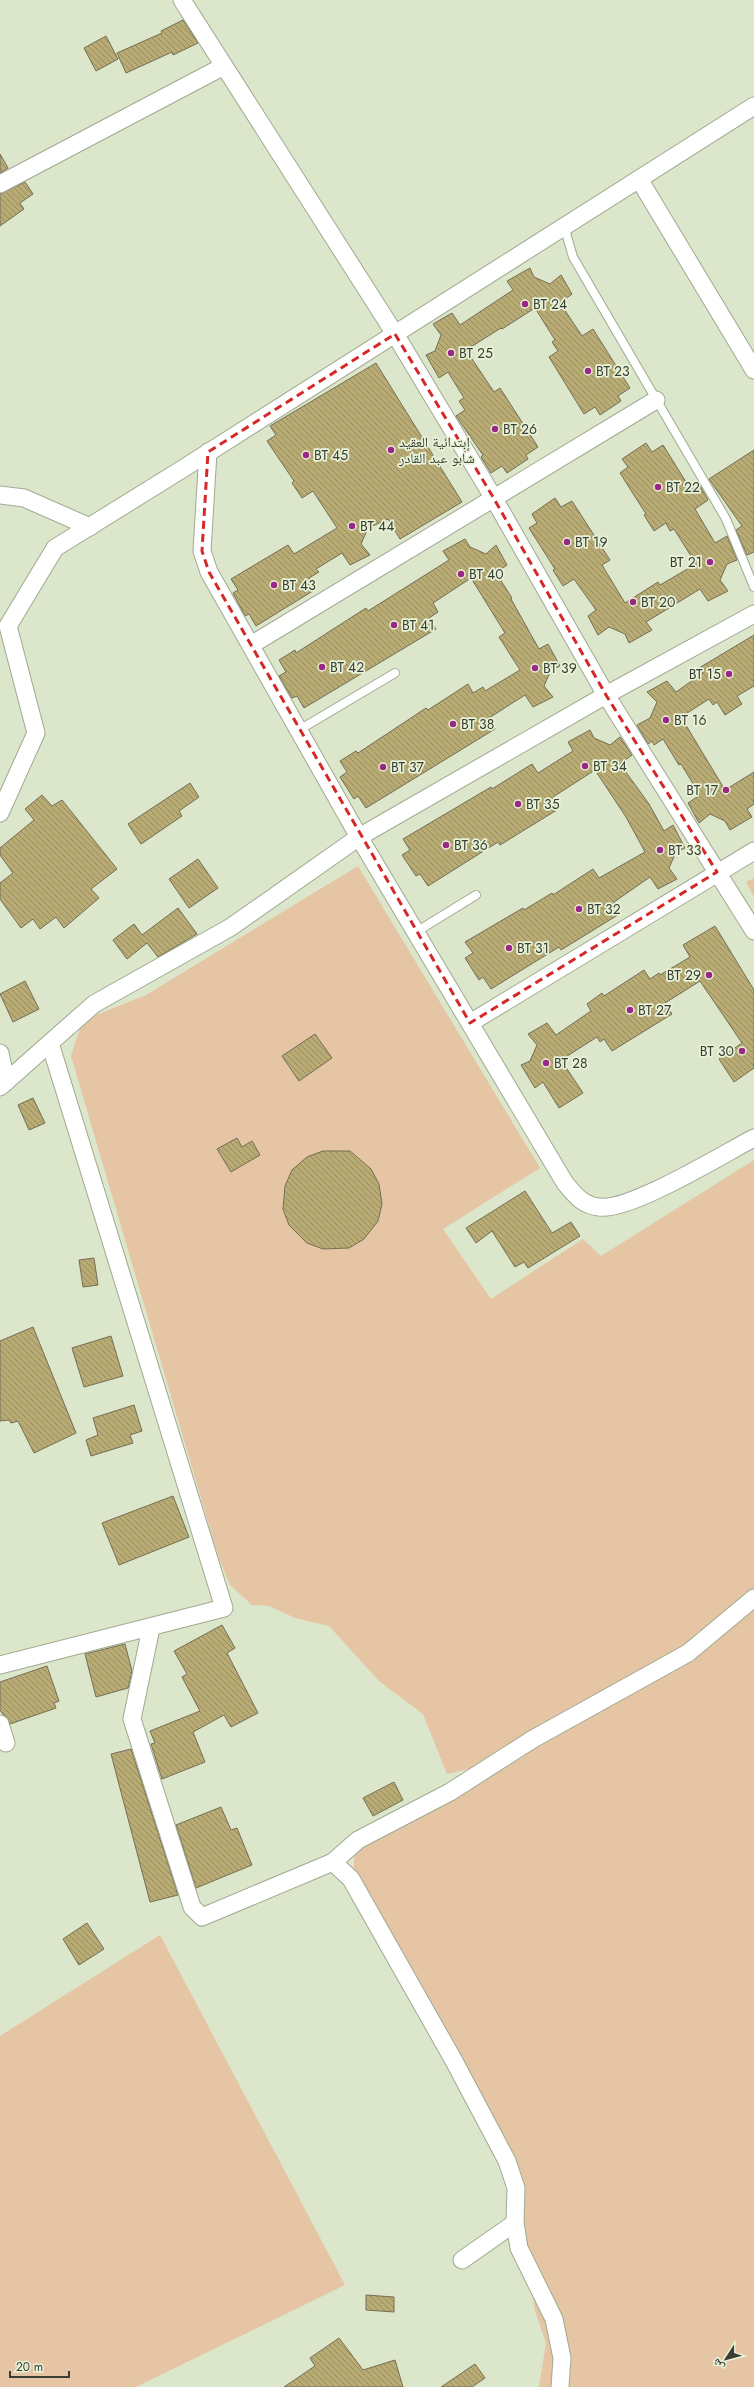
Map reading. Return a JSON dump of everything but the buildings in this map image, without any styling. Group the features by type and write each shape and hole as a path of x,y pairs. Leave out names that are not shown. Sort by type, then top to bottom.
{"street":[{"path":"182,0 395,334 493,497 606,695 754,931"},
{"path":"0,184 224,66"},
{"path":"0,813 36,733 8,626 55,548 754,106"},
{"path":"639,179 754,370"},
{"path":"251,645 493,497 656,400"},
{"path":"208,452 202,551 209,572 359,837 565,1184 580,1201 599,1208 623,1204 647,1195 754,1138"},
{"path":"0,495 24,498 90,527"},
{"path":"3,1085 94,1004 231,927 359,837 606,695 754,614"},
{"path":"470,1023 717,872 754,851"},
{"path":"0,1665 224,1608 50,1043"},
{"path":"0,1053 3,1085"},
{"path":"150,1628 132,1719 192,1907 202,1917 333,1862 358,1840 450,1792 533,1738 688,1654 754,1598"},
{"path":"0,1724 6,1743"},
{"path":"333,1862 351,1879 355,1885 454,2061 507,2161 516,2188 516,2223 519,2248 554,2319 562,2358 560,2387"},
{"path":"462,2260 516,2223"}],"lane":[{"path":"564,226 573,257 726,519 754,587"},
{"path":"299,730 395,673"},
{"path":"416,932 476,895"}],"highlighted area":[{"path":"395,334 493,497 606,695 717,872 470,1023 209,572 202,551 208,452"}],"shaded area":[{"path":"358,866 540,1168 443,1229 491,1299 583,1239 601,1256 754,1160 754,2387 539,2387 546,2343 535,2311 522,2208 354,1871 354,1858 358,1845 463,1793 525,1756 447,1774 423,1714 379,1681 329,1626 295,1618 269,1606 252,1605 230,1585 218,1556 71,1056 81,1025 91,1017 146,995"},
{"path":"754,878 754,897 746,882"},
{"path":"160,1935 345,2285 136,2387 0,2387 0,2036"}],"place":[{"name":"BT 24","path":"525,304"},
{"name":"BT 25","path":"451,353"},
{"name":"BT 23","path":"588,371"},
{"name":"BT 26","path":"495,429"},
{"name":"إبتدائية العقيد شابو عبد القادر","path":"391,450"},
{"name":"BT 45","path":"306,455"},
{"name":"BT 22","path":"658,487"},
{"name":"BT 44","path":"352,526"},
{"name":"BT 19","path":"567,542"},
{"name":"BT 21","path":"710,562"},
{"name":"BT 40","path":"461,574"},
{"name":"BT 43","path":"274,585"},
{"name":"BT 20","path":"633,602"},
{"name":"BT 41","path":"394,625"},
{"name":"BT 42","path":"322,667"},
{"name":"BT 39","path":"535,668"},
{"name":"BT 15","path":"729,674"},
{"name":"BT 16","path":"666,720"},
{"name":"BT 38","path":"453,724"},
{"name":"BT 34","path":"585,766"},
{"name":"BT 37","path":"383,767"},
{"name":"BT 17","path":"726,790"},
{"name":"BT 35","path":"518,804"},
{"name":"BT 36","path":"446,845"},
{"name":"BT 33","path":"660,850"},
{"name":"BT 32","path":"579,909"},
{"name":"BT 31","path":"509,948"},
{"name":"BT 29","path":"709,975"},
{"name":"BT 27","path":"630,1010"},
{"name":"BT 30","path":"742,1051"},
{"name":"BT 28","path":"546,1063"}]}
